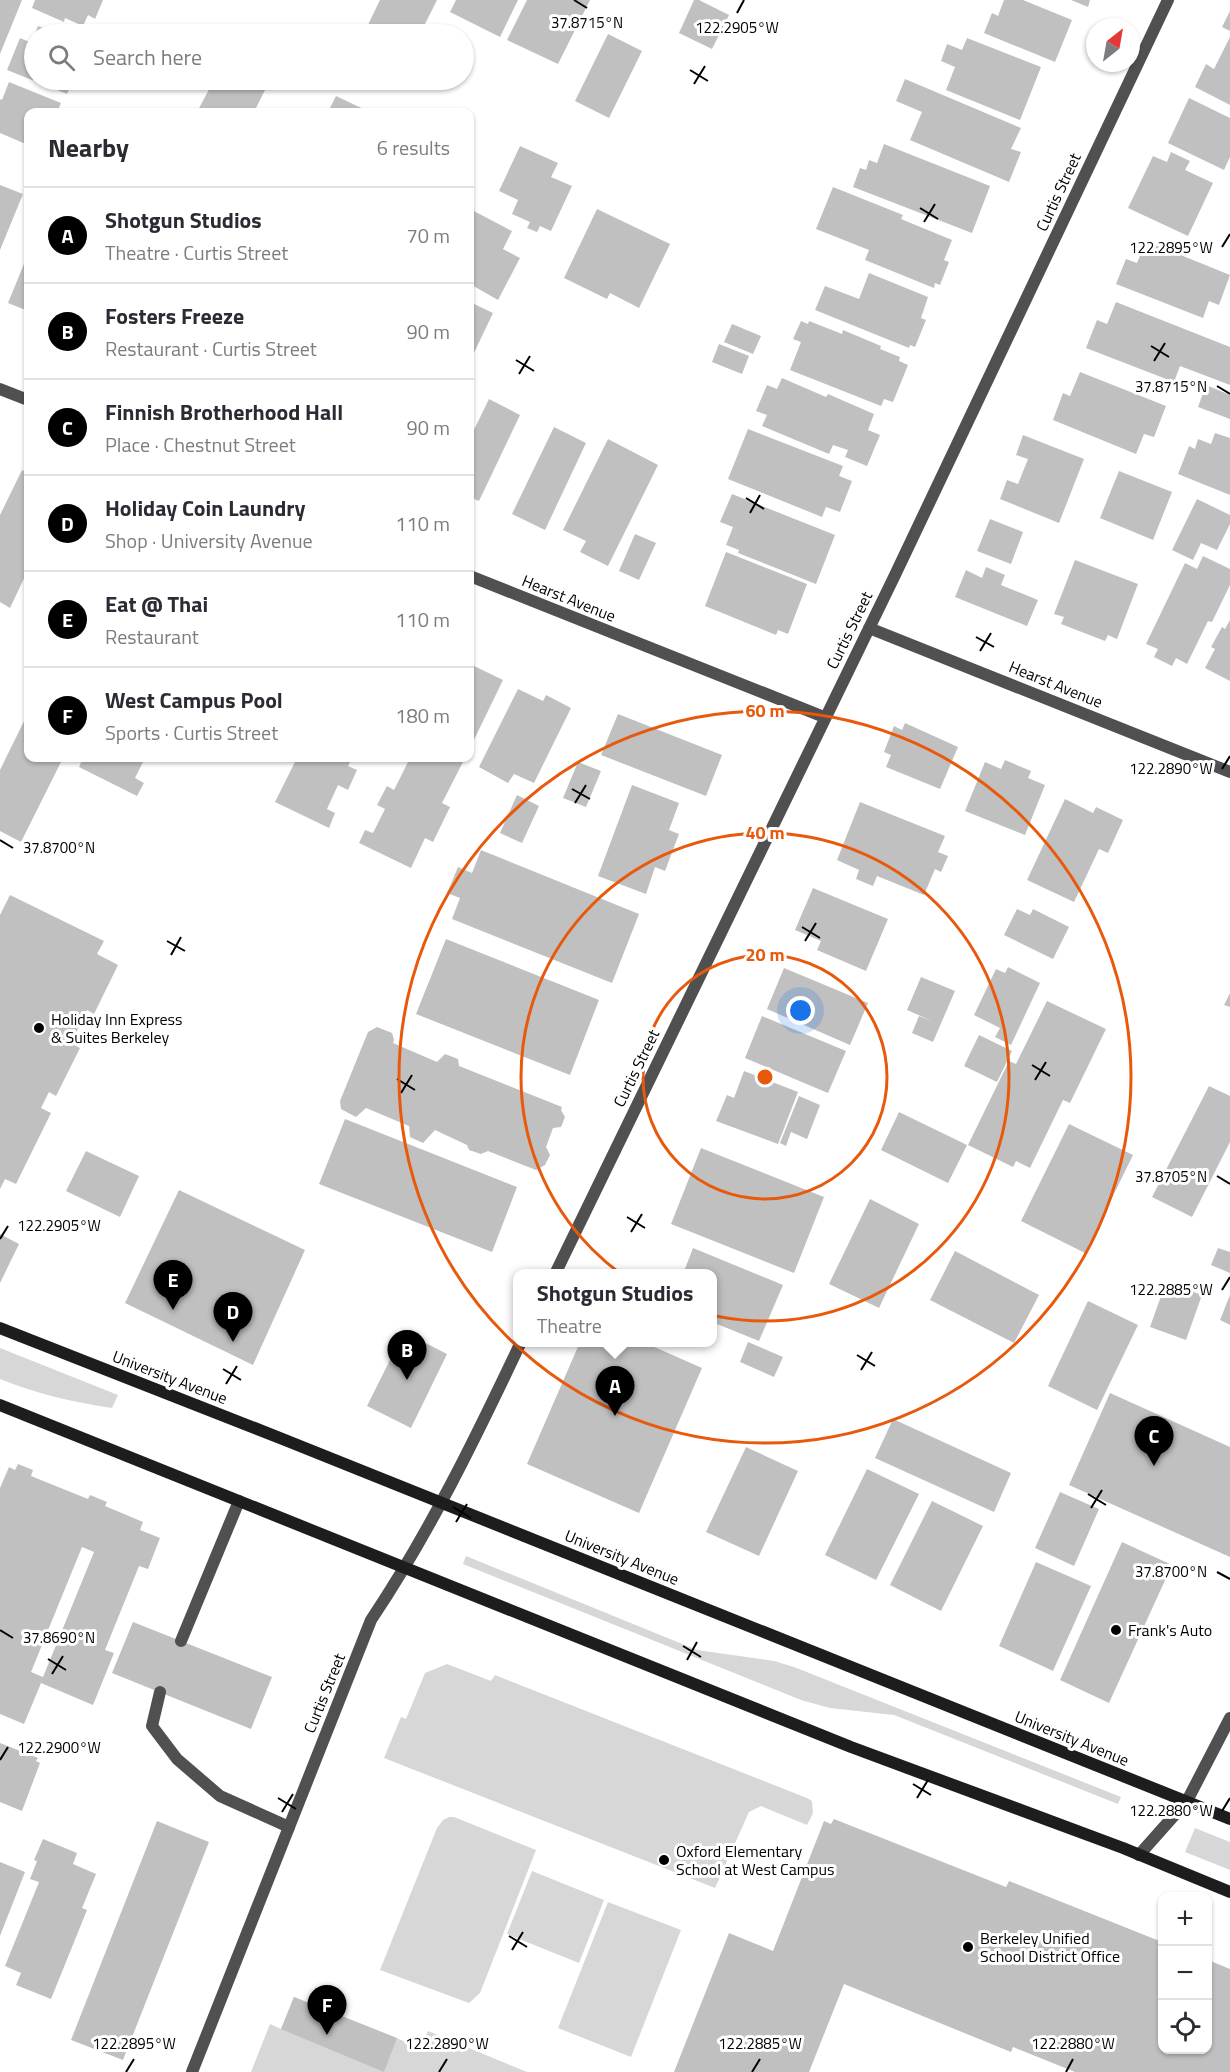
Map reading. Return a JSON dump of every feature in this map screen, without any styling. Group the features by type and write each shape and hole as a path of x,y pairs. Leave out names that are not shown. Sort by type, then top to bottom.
{"main road":[{"name":"University Avenue","path":"0,1328 1230,1819"},
{"path":"0,1405 851,1747 1139,1855 1230,1892"}],"street":[{"name":"Curtis Street","path":"557,1269 869,628 1168,0"},
{"path":"0,389 24,398"},
{"name":"Hearst Avenue","path":"474,578 824,717"},
{"name":"Hearst Avenue","path":"869,628 1230,772"},
{"name":"Curtis Street","path":"192,2072 371,1620 405,1568 441,1503 471,1447 519,1347"},
{"path":"181,1641 239,1501"},
{"path":"160,1692 152,1726 177,1759 220,1796 289,1827"},
{"path":"1139,1855 1187,1802 1230,1718"}],"shaded area":[{"path":"0,1348 118,1395 112,1408 55,1397 0,1379"},
{"path":"466,1556 697,1650 774,1661 794,1667 1121,1797 1118,1804 894,1715 830,1708 801,1700 463,1564"},
{"path":"447,1664 491,1681 495,1675 807,1798 812,1801 813,1813 807,1825 761,1806 749,1812 715,1888 384,1758 401,1717 406,1719 425,1673"},
{"path":"449,1817 536,1850 480,1993 469,2003 380,1970 437,1828 443,1820"},
{"path":"1195,1828 1230,1842 1230,1870 1185,1852"},
{"path":"532,1871 604,1900 579,1963 507,1934"},
{"path":"608,1902 681,1930 631,2057 558,2028"},
{"path":"294,1997 421,2048 428,2031 527,2072 251,2072 270,2024 281,2029"}],"building":[{"path":"0,0 22,0 0,54"},
{"path":"35,0 103,0 95,19 88,15 84,24 65,18 64,22 32,8"},
{"path":"380,0 437,0 425,24 368,24"},
{"path":"456,0 518,0 500,37 450,12"},
{"path":"527,0 590,0 558,64 507,40"},
{"path":"694,0 699,0 729,15 712,49 679,33"},
{"path":"1004,0 1023,0 1072,20 1055,62 984,33 992,13 998,16"},
{"path":"1071,0 1090,0 1088,7"},
{"path":"1230,11 1230,31 1222,27"},
{"path":"608,34 642,51 609,118 575,101"},
{"path":"1230,37 1230,105 1195,87 1206,64 1214,69"},
{"path":"20,38 24,40 24,77 7,70"},
{"path":"967,38 1041,67 1020,120 946,90 955,67 941,61 947,44 962,50"},
{"path":"905,79 1021,128 1011,149 1021,152 1009,182 910,140 922,112 896,101"},
{"path":"9,82 24,90 61,103 59,108 24,108 24,143 0,133 0,99 2,100"},
{"path":"57,90 69,90 67,94"},
{"path":"209,90 265,90 256,108 199,108"},
{"path":"336,96 362,108 330,108"},
{"path":"1189,98 1230,118 1230,157 1224,170 1168,143"},
{"path":"884,144 990,186 972,233 853,187 860,168 866,170 869,160 877,163"},
{"path":"520,146 558,163 551,177 572,186 551,231 540,226 537,232 527,228 530,222 512,214 518,200 499,191"},
{"path":"1171,152 1190,161 1185,170 1213,183 1188,236 1128,208 1153,156 1167,162"},
{"path":"0,185 23,194 0,250"},
{"path":"833,187 903,215 901,219 952,240 944,260 949,262 940,285 935,283 934,288 865,260 869,250 816,229"},
{"path":"597,209 670,244 639,308 610,293 607,299 564,278"},
{"path":"474,211 512,231 503,249 520,258 498,300 474,286"},
{"path":"1146,241 1230,275 1219,305 1209,301 1203,318 1116,284 1126,259 1137,263"},
{"path":"24,264 24,309 8,303"},
{"path":"869,273 928,297 921,318 926,320 915,347 910,345 909,348 815,310 825,286 859,299"},
{"path":"1116,302 1230,347 1230,385 1180,366 1174,382 1086,348 1097,320 1107,324"},
{"path":"474,304 493,313 474,353"},
{"path":"801,321 808,324 809,321 842,334 843,330 881,346 880,349 900,357 899,361 908,365 893,402 884,399 881,406 790,370 801,342 793,339"},
{"path":"732,324 761,336 753,354 724,342"},
{"path":"719,344 749,356 742,374 712,362"},
{"path":"1080,372 1166,406 1154,437 1144,434 1136,454 1053,420 1063,393 1070,396"},
{"path":"782,378 826,397 828,394 874,414 868,430 880,435 867,466 845,457 848,450 833,445 829,454 762,426 767,415 756,411 767,385 777,389"},
{"path":"1206,385 1230,395 1230,419 1198,407"},
{"path":"489,399 520,415 479,501 474,499 474,430"},
{"path":"554,427 586,443 545,530 512,514"},
{"path":"748,429 843,466 839,476 852,481 840,512 826,507 822,517 728,479"},
{"path":"1215,433 1230,438 1230,495 1178,474 1189,446 1195,449 1198,439 1211,444"},
{"path":"1023,435 1084,459 1059,523 1000,499 1007,480 1018,484 1028,459 1016,455"},
{"path":"608,439 658,465 608,566 580,552 586,541 563,530"},
{"path":"22,470 24,471 24,578 10,608 0,602 0,515"},
{"path":"1119,471 1172,492 1153,540 1100,518"},
{"path":"732,494 835,535 816,584 738,553 739,550 726,545 733,527 720,522"},
{"path":"1197,499 1230,515 1230,524 1217,550 1201,543 1193,560 1172,550"},
{"path":"990,519 1023,532 1011,564 977,551"},
{"path":"635,534 656,543 639,580 619,571"},
{"path":"726,552 807,584 788,634 778,630 776,635 705,606"},
{"path":"1203,556 1230,569 1230,585 1212,622 1208,621 1187,664 1176,658 1172,666 1154,657 1158,649 1146,644 1185,563 1197,569"},
{"path":"1075,560 1138,584 1117,639 1108,635 1105,641 1061,624 1064,617 1054,614"},
{"path":"986,567 1005,575 1001,585 1038,600 1027,626 955,597 966,570 982,578"},
{"path":"1230,620 1230,681 1205,668 1215,649 1211,647 1222,627 1225,629"},
{"path":"474,666 503,680 474,740"},
{"path":"518,689 543,701 546,695 571,708 534,783 514,774 508,783 479,767"},
{"path":"618,714 722,755 706,796 601,755"},
{"path":"24,721 24,762 61,762 21,842 0,831 0,770"},
{"path":"905,723 958,747 940,789 886,767 891,755 884,752 894,726 902,730"},
{"path":"1005,760 1031,771 1028,778 1045,785 1025,835 965,811 985,762 1001,769"},
{"path":"81,762 143,762 135,778 144,783 137,796 79,767"},
{"path":"295,762 350,762 348,766 357,770 348,790 338,785 327,809 335,813 329,828 275,802"},
{"path":"408,762 463,762 442,803 450,807 433,842 425,838 411,868 359,843 365,830 373,833 385,809 377,805 387,786 394,790"},
{"path":"578,762 601,771 586,807 563,798"},
{"path":"632,785 679,803 669,830 679,834 665,871 655,867 646,894 598,876"},
{"path":"517,795 539,806 522,843 500,833"},
{"path":"1065,799 1093,813 1096,807 1123,820 1108,853 1099,849 1074,902 1027,880"},
{"path":"860,802 945,836 938,852 948,856 941,872 935,869 924,895 877,876 873,886 856,879 859,870 837,860"},
{"path":"481,850 639,914 612,983 452,919 460,898 447,893 458,867 472,873"},
{"path":"813,888 888,919 866,971 817,950 821,941 795,930"},
{"name":"Holiday Inn Express & Suites Berkeley","path":"10,895 104,941 97,954 118,965 94,1014 87,1010 71,1043 80,1048 56,1096 49,1092 41,1108 51,1113 16,1184 5,1179 0,1189 0,915"},
{"path":"1017,909 1030,915 1033,909 1069,927 1053,959 1004,935"},
{"path":"446,939 599,1000 570,1075 416,1014"},
{"path":"1008,967 1040,983 1011,1045 995,1037 1000,1028 974,1015 996,969 1005,973"},
{"path":"784,968 868,1003 850,1045 767,1009"},
{"path":"921,977 955,991 933,1042 912,1033 919,1016 932,1021 907,1010"},
{"path":"1230,993 1230,1007 1224,1005"},
{"path":"1047,1001 1106,1029 1070,1103 1063,1100 1030,1168 1016,1161 1013,1167 968,1145 1009,1061 1016,1064"},
{"path":"762,1016 846,1051 828,1093 745,1058"},
{"path":"377,1027 392,1033 393,1043 437,1062 445,1054 458,1059 459,1066 562,1107 561,1110 565,1117 561,1127 553,1128 546,1147 550,1155 545,1165 536,1170 488,1151 481,1154 469,1150 467,1145 435,1130 423,1143 410,1137 409,1126 366,1108 356,1117 341,1109 340,1101 368,1032"},
{"path":"979,1035 1012,1051 997,1082 964,1066"},
{"path":"744,1071 798,1092 778,1144 716,1121 727,1095 734,1098"},
{"path":"1209,1086 1230,1096 1230,1142 1192,1217 1152,1197"},
{"path":"799,1096 820,1105 807,1139 791,1132 786,1146 780,1143"},
{"path":"899,1112 967,1145 948,1183 881,1150"},
{"path":"345,1119 517,1187 492,1252 319,1184"},
{"path":"1069,1124 1133,1155 1085,1253 1021,1221"},
{"path":"701,1148 824,1197 794,1273 671,1224"},
{"path":"86,1151 139,1176 120,1217 66,1191"},
{"path":"179,1190 305,1250 253,1365 125,1303"},
{"path":"870,1199 919,1224 879,1308 829,1284"},
{"path":"0,1234 19,1244 0,1283"},
{"path":"693,1248 783,1285 759,1341 717,1324 717,1269 685,1269"},
{"path":"1218,1248 1230,1252 1230,1273 1211,1265"},
{"path":"955,1251 1039,1295 1014,1343 930,1300"},
{"path":"1166,1282 1202,1295 1186,1340 1150,1327"},
{"path":"1230,1295 1230,1325 1220,1320"},
{"path":"1088,1301 1138,1325 1097,1410 1048,1386"},
{"path":"404,1332 447,1354 411,1428 367,1406"},
{"path":"748,1342 783,1357 774,1377 740,1362"},
{"path":"578,1347 654,1347 702,1368 639,1513 527,1464"},
{"path":"1110,1393 1230,1447 1230,1557 1069,1485"},
{"path":"893,1419 1011,1473 994,1512 875,1458"},
{"path":"746,1447 798,1471 759,1556 706,1532"},
{"path":"18,1464 33,1470 31,1476 88,1499 90,1495 107,1502 105,1506 143,1522 140,1530 160,1538 148,1569 139,1566 105,1650 114,1653 93,1705 41,1683 24,1724 0,1714 0,1488 9,1467 15,1470","holes":["82,1547 94,1552 43,1677 31,1672"]},
{"path":"867,1469 919,1494 876,1580 825,1555"},
{"path":"1060,1492 1099,1509 1074,1566 1035,1548"},
{"path":"932,1501 983,1526 941,1611 890,1585"},
{"path":"1122,1542 1172,1565 1109,1703 1060,1680"},
{"path":"1036,1562 1091,1586 1053,1671 999,1646"},
{"path":"133,1622 272,1677 251,1729 112,1673"},
{"path":"0,1743 38,1758 36,1761 40,1763 22,1811 0,1802"},
{"name":"Berkeley Unified School District Office","path":"834,1819 1006,1887 1009,1881 1158,1940 1158,2054 1212,2054 1212,1962 1230,1969 1230,2072 1075,2072 1013,2047 1011,2052 844,1984 809,2072 674,2072 729,1933 773,1951 824,1821 831,1824"},
{"path":"157,1821 209,1842 123,2060 71,2040"},
{"path":"43,1839 77,1853 73,1864 96,1874 82,1908 87,1910 51,1999 16,1985 21,1973 5,1966 39,1882 30,1879 37,1861 34,1860"},
{"path":"0,1862 25,1872 0,1936"},
{"path":"294,1997 397,2038 384,2072 281,2029"}],"place":[{"name":"Holiday Inn Express & Suites Berkeley","path":"39,1028"},
{"name":"Eat @ Thai","path":"173,1310"},
{"name":"Holiday Coin Laundry","path":"233,1342"},
{"name":"Fosters Freeze","path":"407,1380"},
{"name":"Shotgun Studios","path":"615,1416"},
{"name":"Finnish Brotherhood Hall","path":"1154,1466"},
{"name":"Frank's Auto","path":"1116,1630"},
{"name":"Oxford Elementary School at West Campus","path":"664,1860"},
{"name":"Berkeley Unified School District Office","path":"968,1947"},
{"name":"West Campus Pool","path":"327,2035"}]}
